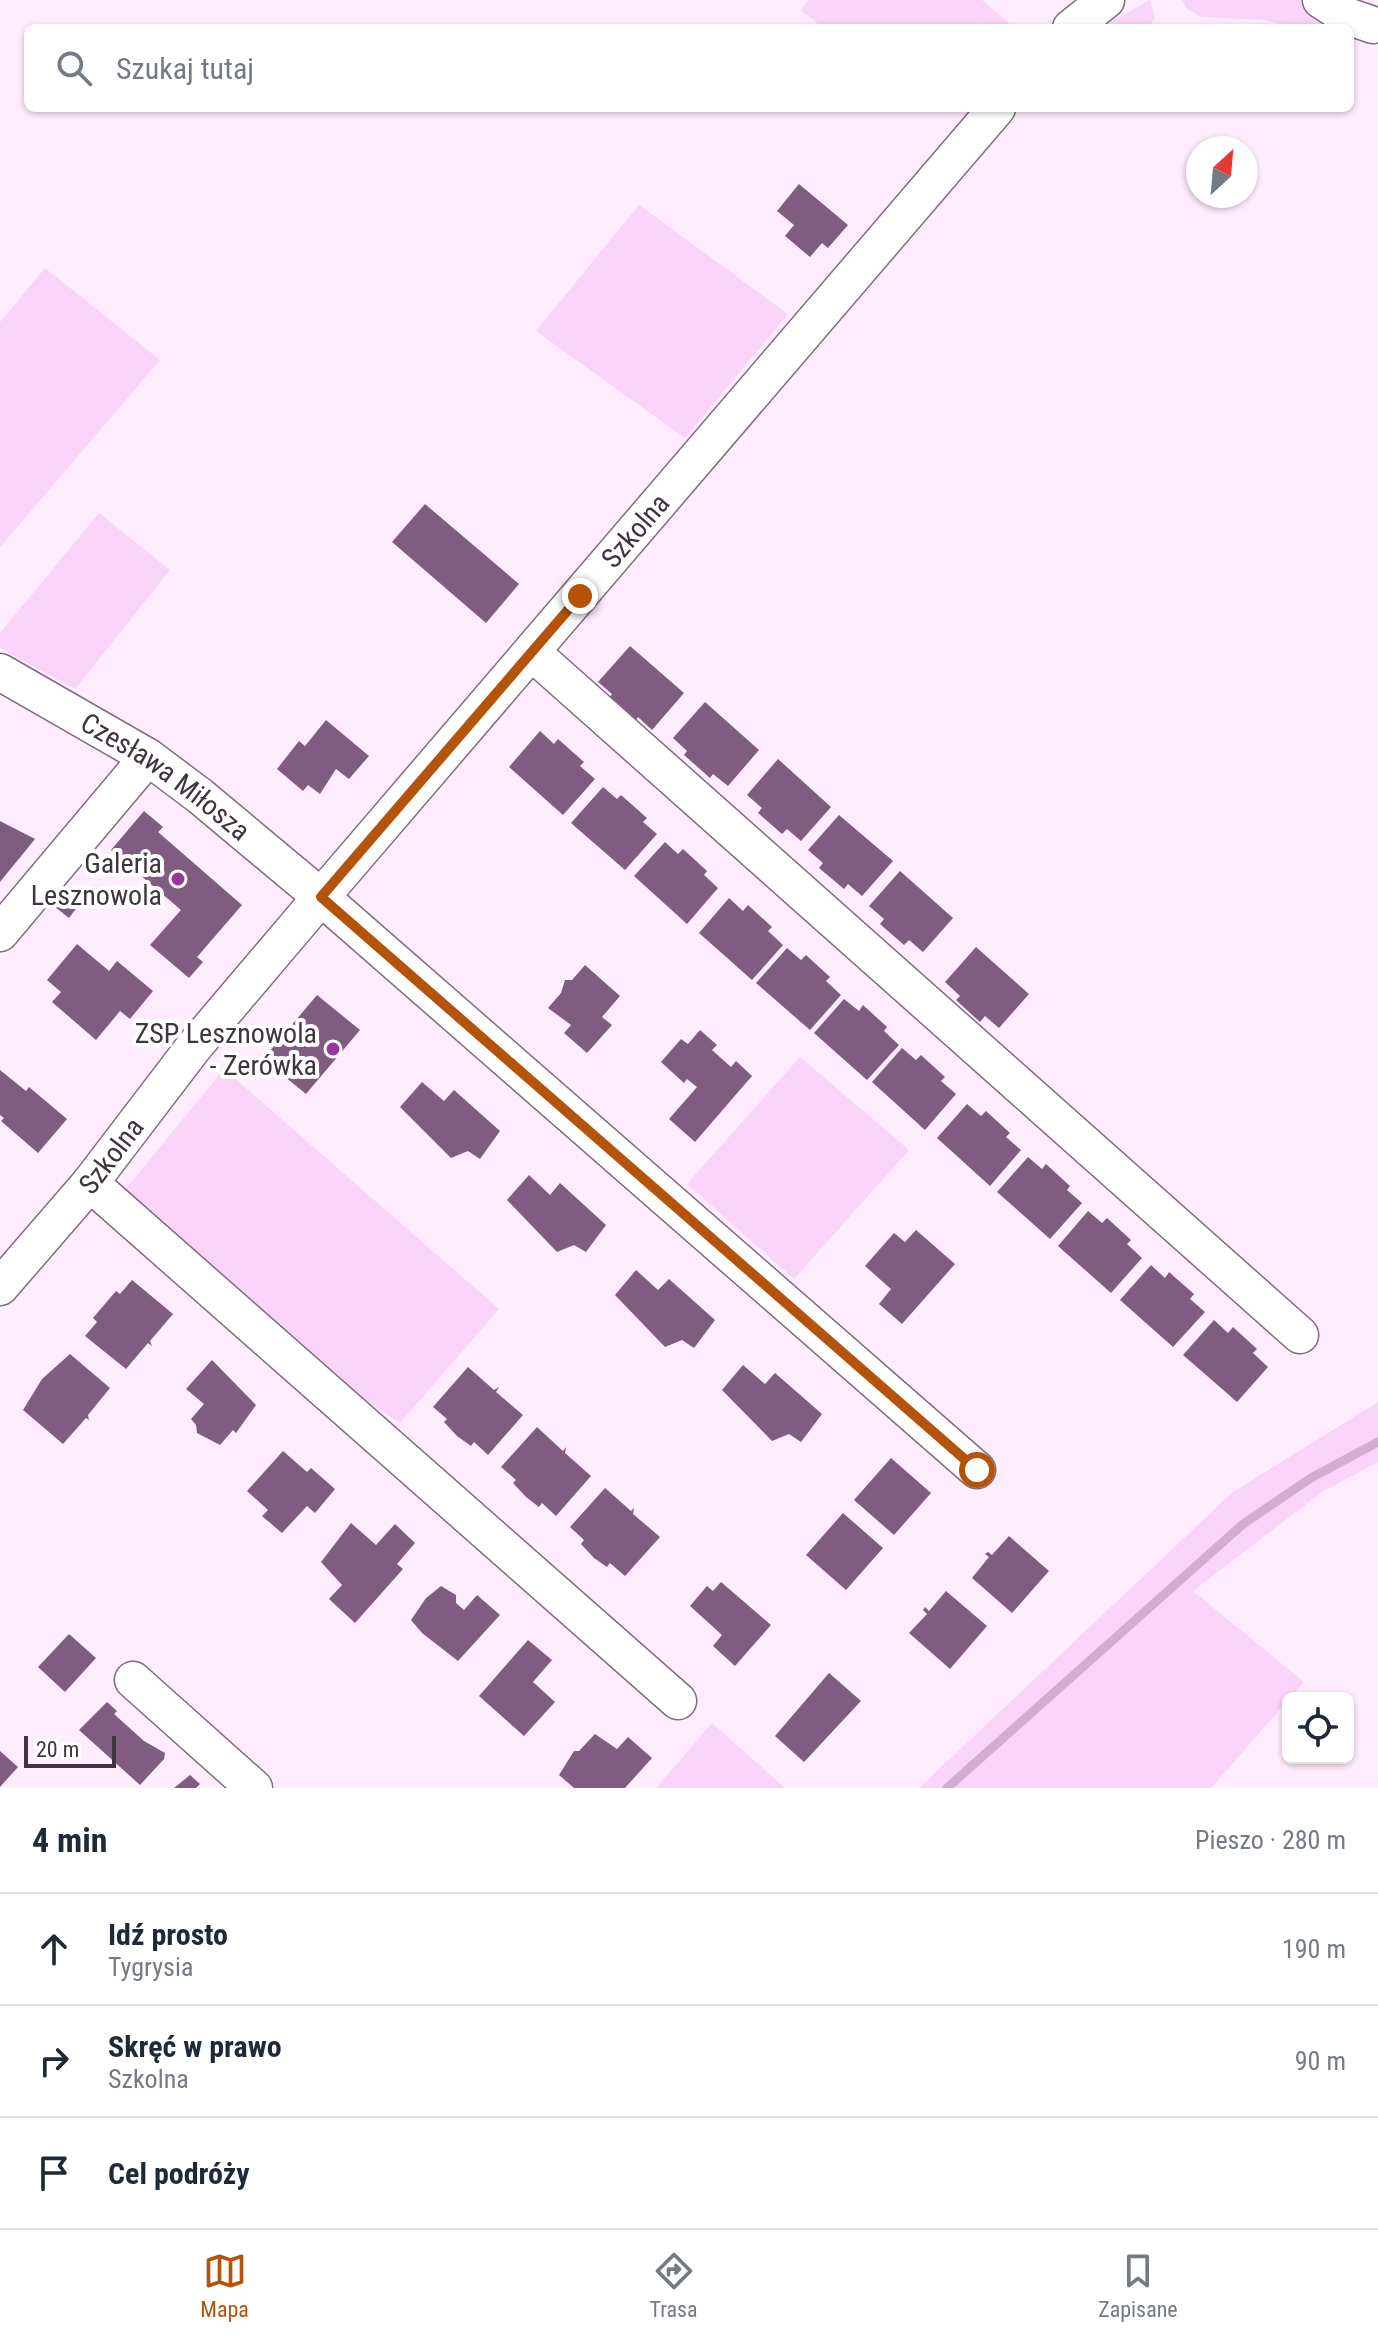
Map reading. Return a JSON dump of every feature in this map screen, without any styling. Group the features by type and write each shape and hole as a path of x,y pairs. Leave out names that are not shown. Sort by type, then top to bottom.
{"street":[{"path":"1321,0 1344,15 1370,19"},
{"path":"1077,24 1109,1"},
{"name":"Szkolna","path":"0,1287 90,1183 193,1048 994,112"},
{"path":"545,664 1300,1335"},
{"name":"Czesława Miłosza","path":"0,672 148,757 321,897 977,1470"},
{"path":"0,933 148,757"},
{"path":"90,1183 678,1701"},
{"path":"133,1680 254,1788"}],"shaded area":[{"path":"809,0 982,0 1009,24 818,24 801,10"},
{"path":"1150,0 1155,17 1151,24 1108,24"},
{"path":"1182,0 1300,0 1333,24 1281,24 1263,20 1201,17 1187,9"},
{"path":"639,205 788,314 685,438 536,331"},
{"path":"45,268 160,360 0,547 0,322"},
{"path":"99,513 170,570 75,689 0,648 0,633"},
{"path":"800,1057 909,1150 794,1279 687,1184"},
{"path":"224,1069 499,1309 400,1423 350,1390 124,1191"},
{"path":"1378,1402 1378,1462 1322,1492 1193,1591 1304,1682 1295,1692 1282,1692 1282,1707 1211,1788 919,1788 1233,1492"},
{"path":"712,1723 785,1788 656,1788"}],"building":[{"path":"799,184 848,225 828,248 822,243 810,257 785,236 794,225 777,211"},
{"path":"425,504 519,584 486,623 392,542"},
{"path":"630,646 684,693 652,730 638,717 635,722 609,699 612,694 598,682"},
{"path":"705,702 759,750 728,786 713,774 710,778 684,755 687,751 673,738"},
{"path":"326,720 369,756 349,779 336,769 320,794 308,785 303,791 277,769 299,741 305,746"},
{"path":"540,731 554,744 558,739 584,762 580,766 595,779 563,815 509,767"},
{"path":"778,759 831,807 801,841 787,829 782,834 758,813 762,808 747,795"},
{"path":"603,787 617,799 621,795 647,818 643,822 657,834 625,870 571,823"},
{"name":"Galeria Lesznowola","path":"144,811 163,827 158,832 242,905 197,957 203,962 189,978 150,945 181,910 111,850"},
{"path":"839,815 893,861 862,896 848,884 844,889 819,868 823,863 808,850"},
{"path":"0,821 35,839 0,882"},
{"path":"665,842 678,854 683,849 707,871 704,875 718,888 687,924 634,876"},
{"path":"900,871 953,918 923,952 909,940 904,945 880,924 884,919 869,906"},
{"path":"59,891 78,906 69,918 50,903"},
{"path":"729,898 743,911 748,905 772,927 768,931 783,945 752,980 699,933"},
{"path":"77,944 109,971 117,961 153,991 130,1019 120,1011 96,1040 52,1002 61,992 47,980"},
{"path":"976,947 1029,994 999,1028 985,1016 980,1022 956,1000 960,996 945,982"},
{"path":"787,948 801,960 806,955 830,977 826,981 841,995 810,1030 756,983"},
{"path":"585,965 620,996 602,1017 612,1025 587,1053 564,1033 571,1025 548,1008 561,993 565,980 572,980"},
{"path":"317,995 360,1030 306,1094 263,1059"},
{"path":"844,999 859,1011 863,1005 887,1027 884,1031 899,1045 867,1080 814,1033"},
{"path":"700,1030 717,1045 712,1050 731,1067 736,1061 752,1076 695,1142 669,1119 697,1087 687,1079 684,1083 661,1062 681,1039 688,1044"},
{"path":"902,1048 916,1060 921,1055 945,1077 941,1081 956,1094 925,1130 872,1082"},
{"path":"0,1070 26,1091 29,1087 67,1119 38,1153 1,1121 4,1118 0,1115"},
{"path":"422,1082 444,1101 454,1090 500,1131 480,1159 468,1151 451,1158 400,1107"},
{"path":"967,1104 981,1116 986,1111 1010,1133 1006,1137 1021,1150 990,1186 937,1138"},
{"path":"1028,1157 1042,1169 1046,1164 1070,1186 1067,1190 1082,1203 1050,1239 997,1192"},
{"path":"529,1175 550,1195 560,1183 606,1225 586,1252 574,1245 557,1252 507,1200"},
{"path":"1088,1211 1102,1223 1107,1218 1131,1240 1127,1244 1142,1258 1111,1293 1058,1246"},
{"path":"916,1230 955,1264 902,1324 879,1304 891,1289 865,1266 894,1233 905,1242"},
{"path":"1151,1265 1165,1278 1169,1272 1194,1294 1190,1299 1205,1312 1173,1347 1120,1300"},
{"path":"636,1270 658,1290 669,1279 715,1320 694,1348 682,1340 665,1347 615,1295"},
{"path":"132,1280 173,1314 150,1341 152,1346 148,1343 126,1369 85,1336 97,1322 93,1318 116,1291 120,1294"},
{"path":"1214,1320 1228,1333 1233,1327 1257,1349 1253,1353 1268,1367 1237,1402 1183,1355"},
{"path":"70,1354 110,1388 88,1415 89,1420 86,1418 63,1444 23,1410 42,1379"},
{"path":"212,1360 256,1405 236,1433 233,1430 220,1445 197,1433 191,1419 204,1404 186,1389"},
{"path":"743,1365 765,1384 775,1373 822,1414 801,1442 789,1434 772,1441 722,1390"},
{"path":"468,1367 494,1390 499,1387 496,1392 523,1415 488,1455 474,1442 471,1446 457,1436 444,1422 447,1419 433,1407"},
{"path":"537,1427 563,1451 566,1447 565,1453 591,1476 556,1516 542,1503 539,1507 526,1497 513,1483 516,1480 501,1467"},
{"path":"283,1451 307,1472 311,1468 335,1489 315,1513 307,1506 282,1533 262,1516 268,1510 247,1491"},
{"path":"891,1458 931,1493 894,1535 854,1500"},
{"path":"605,1488 631,1511 634,1508 633,1514 660,1537 625,1576 610,1563 607,1567 594,1558 581,1544 584,1540 570,1527"},
{"path":"843,1513 883,1548 846,1590 806,1555"},
{"path":"351,1523 376,1545 395,1524 415,1543 397,1564 403,1569 355,1623 329,1599 342,1585 321,1562"},
{"path":"1009,1536 1049,1571 1012,1613 972,1578 989,1557 985,1554 988,1552 992,1555"},
{"path":"721,1582 771,1625 735,1666 713,1646 722,1635 690,1606 707,1586 713,1591"},
{"path":"441,1586 456,1595 456,1603 464,1610 477,1595 500,1615 458,1661 422,1633 411,1620 426,1598"},
{"path":"946,1591 987,1626 950,1669 909,1633 927,1614 923,1610 925,1607 929,1611"},
{"path":"69,1634 96,1658 65,1692 38,1667"},
{"path":"528,1640 552,1660 533,1682 555,1702 524,1736 479,1696"},
{"path":"829,1673 861,1701 804,1762 775,1736"},
{"path":"107,1702 117,1711 114,1714 144,1741 165,1753 164,1759 140,1785 79,1730"},
{"path":"595,1734 617,1749 628,1737 652,1758 625,1788 574,1788 559,1775 574,1751 579,1751"},
{"path":"0,1751 18,1767 0,1787"},
{"path":"190,1775 200,1784 196,1788 174,1788"}],"waterway":[{"path":"947,1788 1242,1525 1311,1478 1378,1442"}],"place":[{"name":"Galeria Lesznowola","path":"178,879"},
{"name":"ZSP Lesznowola - Zerówka","path":"333,1049"}],"route":[{"path":"580,596 321,897 977,1470"}]}
